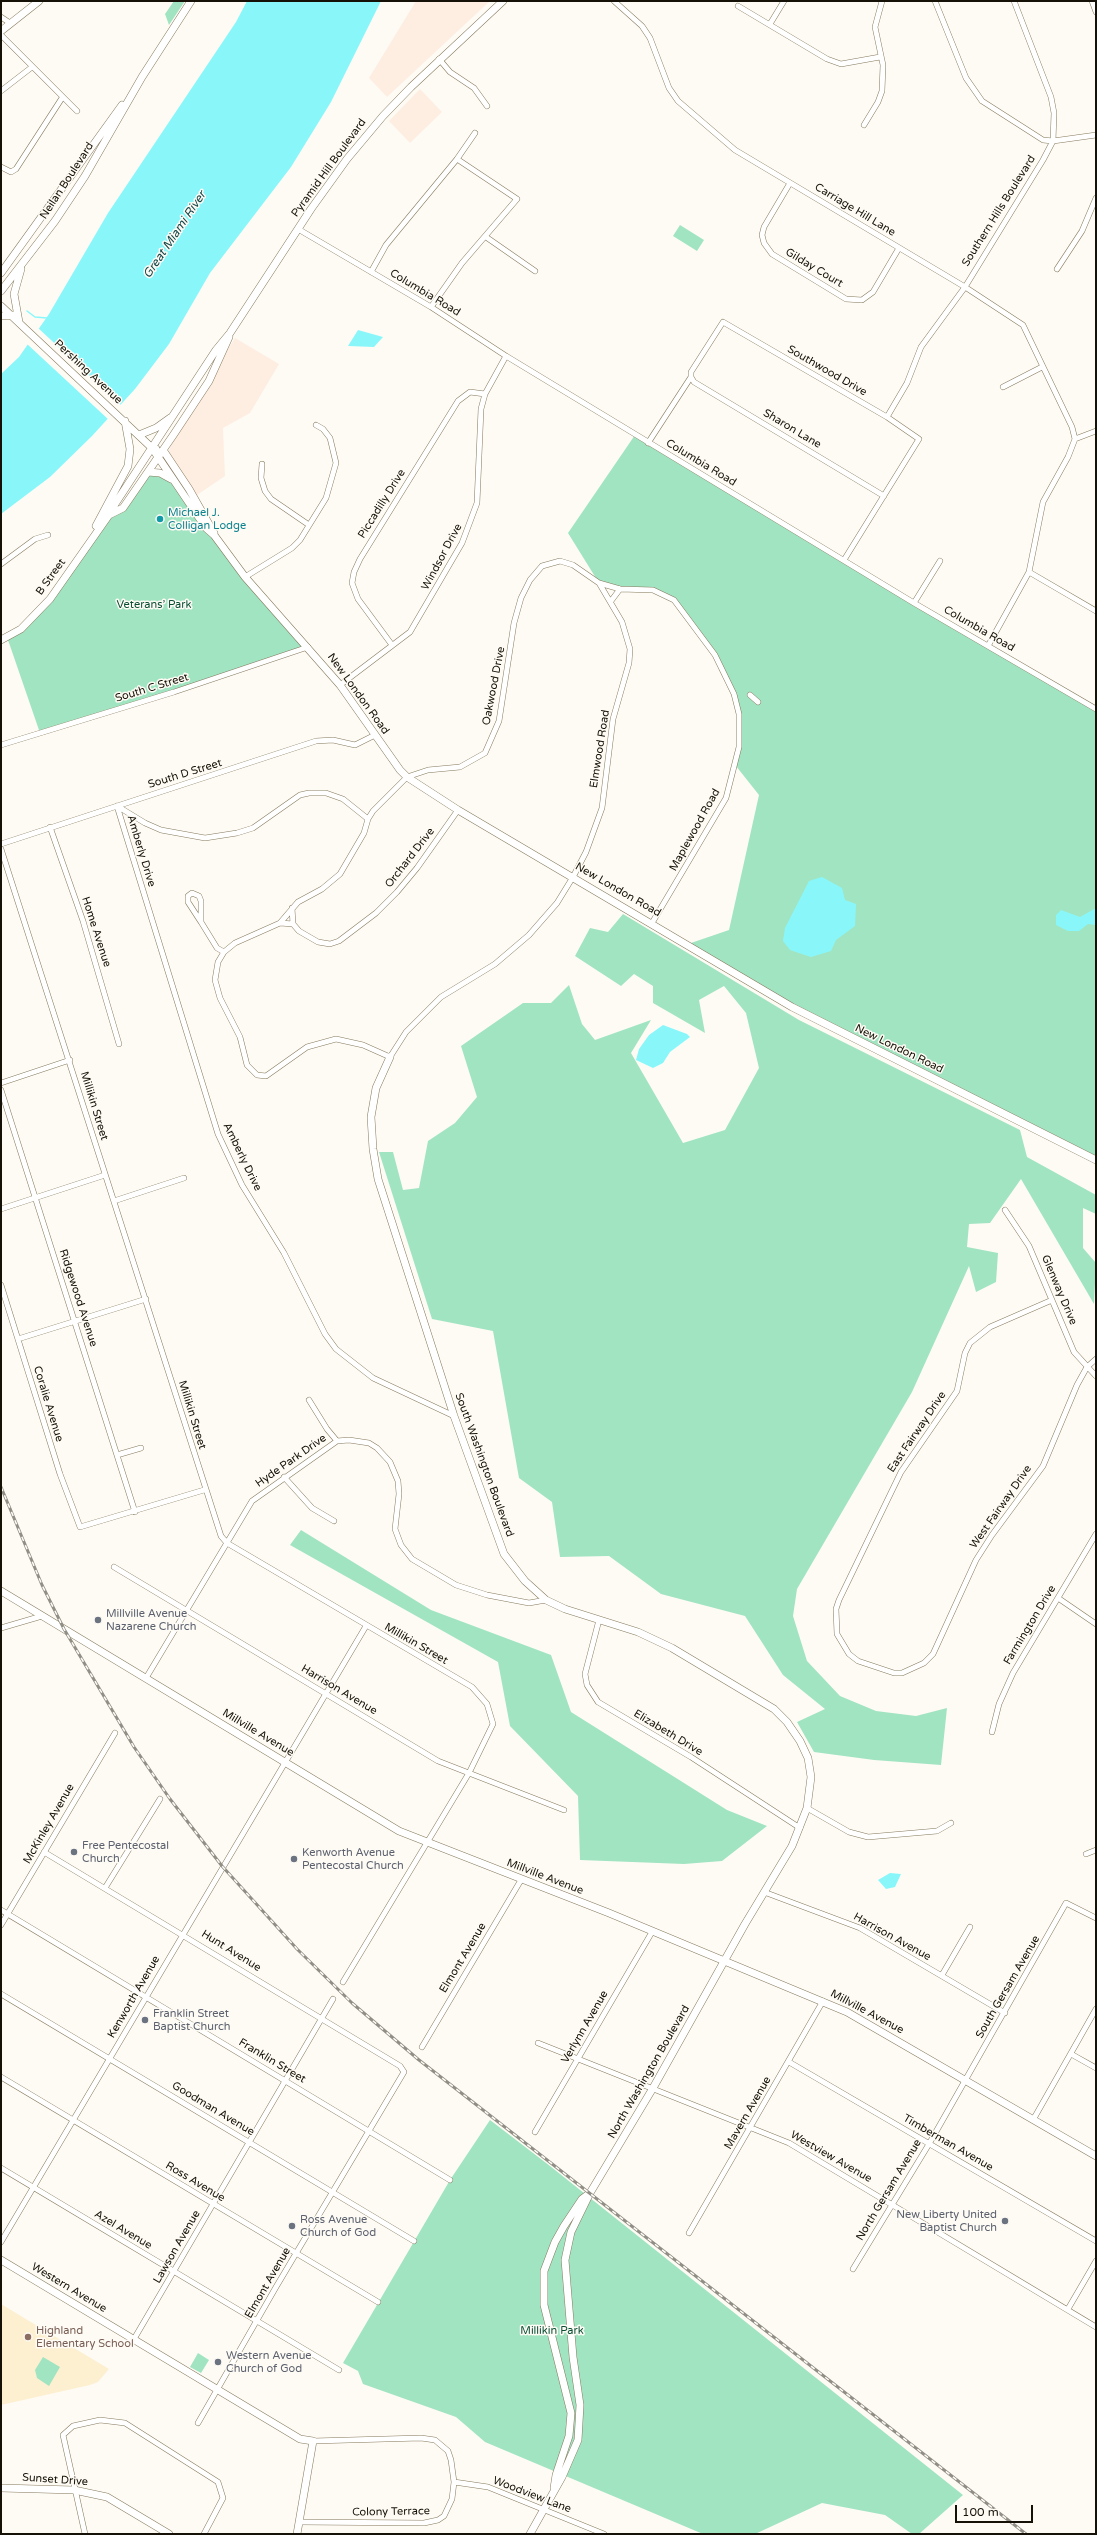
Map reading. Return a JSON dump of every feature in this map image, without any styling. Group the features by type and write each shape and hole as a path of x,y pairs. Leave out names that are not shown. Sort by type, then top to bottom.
{"street":[{"path":"1,31 39,1"},
{"name":"Neilan Boulevard","path":"1,291 23,264 85,176 142,77 191,1"},
{"name":"Pyramid Hill Boulevard","path":"152,448 298,229 364,137 439,59 503,1"},
{"name":"Carriage Hill Lane","path":"614,1 642,26 650,38 670,88 678,101 735,150 965,287 1023,325 1072,427 1075,439"},
{"path":"770,24 784,1"},
{"path":"864,125 878,102 882,91 883,65 880,57 875,27 882,1"},
{"path":"935,1 966,78 982,102 1033,135 1053,141 1096,135"},
{"name":"Southern Hills Boulevard","path":"887,417 907,383 921,348 965,287 1043,160 1053,141 1054,113 1051,97 1014,1"},
{"path":"1092,1 1096,12"},
{"path":"738,6 770,24 827,60 841,64 880,57"},
{"path":"1,17 10,23"},
{"path":"1,35 62,98 77,111"},
{"path":"439,59 450,72 474,88 487,106"},
{"path":"1,91 32,67"},
{"name":"Neilan Boulevard","path":"1,273 142,77"},
{"path":"1,168 6,172 16,169 62,98"},
{"path":"371,272 386,245 457,159 475,133"},
{"path":"431,307 462,263 486,237 517,199 457,159"},
{"name":"Gilday Court","path":"790,183 764,227 762,235 764,242 772,254 846,299 862,300 873,292 899,248"},
{"path":"1057,269 1082,231 1096,198"},
{"name":"Columbia Road","path":"298,229 431,307 506,356 648,443 914,603 1096,709"},
{"path":"486,237 535,271"},
{"path":"19,322 15,289 23,264"},
{"name":"Pershing Avenue","path":"1,306 152,448"},
{"path":"1,316 12,315"},
{"name":"Southwood Drive","path":"691,377 691,372 723,322 887,417 919,439 884,496"},
{"name":"Pyramid Hill Boulevard","path":"158,458 209,381 222,355 230,333"},
{"name":"Windsor Drive","path":"340,685 410,632 419,620 451,564 472,521 477,503 481,409 485,394 506,356"},
{"path":"1003,387 1042,367"},
{"path":"648,443 691,377"},
{"name":"Sharon Lane","path":"691,377 694,382 884,496"},
{"name":"Piccadilly Drive","path":"392,645 358,599 352,583 354,572 360,559 458,401 470,392 485,394"},
{"path":"139,435 156,428 176,414"},
{"path":"92,539 95,528 124,477 130,455 125,422"},
{"path":"246,577 292,548 326,498 336,463 330,438 324,429 316,424"},
{"path":"988,646 1029,572 1042,502 1068,457 1075,439 1096,431"},
{"path":"152,448 163,450"},
{"name":"New London Road","path":"152,448 206,528 214,535 246,577 340,685 400,770 407,777 458,810 652,923 792,1007 854,1040 1096,1160"},
{"name":"B Street","path":"1,640 21,629 50,599 109,515 112,507 152,448"},
{"name":"New London Road","path":"163,450 210,524 214,535"},
{"name":"B Street","path":"109,515 123,508 158,458"},
{"path":"262,464 261,478 265,491 271,499 309,525"},
{"path":"148,472 160,473 173,480"},
{"path":"844,560 884,496"},
{"path":"1,564 35,539 48,535"},
{"name":"Oakwood Drive","path":"224,952 234,944 280,923 292,908 305,897 326,886 340,874 364,833 368,819 407,777 428,770 460,767 484,753 499,721 514,623 521,598 530,580 542,566 560,561 573,565 599,584 611,601"},
{"path":"914,603 940,561"},
{"path":"1029,572 1096,611"},
{"name":"Maplewood Road","path":"599,584 620,589 653,590 674,600 715,655 734,694 738,714 739,747 726,798 652,923"},
{"path":"611,601 620,589"},
{"name":"Elmwood Road","path":"573,877 586,852 602,808 613,719 629,663 628,637 611,601"},
{"name":"South C Street","path":"1,745 174,692 308,647"},
{"path":"750,695 758,702"},
{"name":"South D Street","path":"1,844 316,741 333,740 355,745 375,735"},
{"path":"117,806 145,823 161,830 205,838 237,833 253,828 300,795 309,793 326,793 343,799 368,819"},
{"name":"Amberly Drive","path":"117,806 218,1134 242,1185 290,1264 325,1334 336,1349 373,1378 454,1416"},
{"name":"Orchard Drive","path":"293,924 299,931 318,942 330,944 339,941 376,913 397,892 417,868 458,810"},
{"name":"Home Avenue","path":"50,828 83,921 119,1044"},
{"name":"Millikin Street","path":"1,849 146,1299 204,1490 221,1536 227,1543 472,1687 487,1704 492,1724 469,1773 427,1843"},
{"name":"South Washington Boulevard","path":"573,877 556,903 529,935 495,964 441,997 406,1032 382,1073 373,1102 371,1132 375,1165 454,1416 504,1554 525,1581 546,1600 565,1609 638,1632 672,1648 774,1709 787,1722 800,1741 808,1758 811,1777 807,1808 800,1828 725,1961"},
{"path":"201,922 201,901 199,896 192,893 188,896 188,902 217,948 224,952 216,971 216,988 240,1037 247,1065 257,1075 266,1076 307,1047 336,1039 363,1044 390,1057"},
{"path":"280,923 293,924 292,908"},
{"path":"1,1083 70,1060"},
{"name":"Ridgewood Avenue","path":"1,1090 135,1512"},
{"path":"1,1209 105,1175"},
{"path":"114,1201 184,1178"},
{"name":"Glenway Drive","path":"1006,1210 1029,1246 1074,1352 1096,1376"},
{"name":"Coralie Avenue","path":"1,1285 60,1474 80,1527 135,1512"},
{"path":"18,1339 146,1299"},
{"name":"East Fairway Drive","path":"875,1666 858,1661 849,1654 841,1644 837,1634 836,1609 894,1486 901,1472 957,1392 965,1353 970,1343 990,1326 1052,1300"},
{"name":"West Fairway Drive","path":"875,1666 902,1673 924,1663 933,1654 976,1560 1048,1457 1077,1385 1087,1367 1096,1359"},
{"path":"309,1400 326,1429 337,1441"},
{"name":"Hyde Park Drive","path":"146,1678 252,1501 337,1441 349,1440 369,1443 378,1448 390,1462 398,1481 399,1494 395,1529 401,1545 412,1559 456,1586 487,1595 529,1603 546,1600"},
{"path":"117,1455 141,1448"},
{"path":"284,1477 312,1508 334,1521"},
{"path":"135,1512 204,1490"},
{"name":"Farmington Drive","path":"992,1732 999,1704 1013,1673 1096,1534"},
{"name":"Harrison Avenue","path":"114,1567 438,1761 564,1810"},
{"name":"Millville Avenue","path":"1,1591 400,1831 725,1961 847,2012 1096,2156"},
{"path":"1058,1598 1096,1624"},
{"path":"1,1628 42,1616"},
{"name":"Elizabeth Drive","path":"599,1620 585,1674 587,1685 598,1702 691,1757 800,1828"},
{"name":"Kenworth Avenue","path":"1,2242 145,1996 366,1626"},
{"name":"McKinley Avenue","path":"1,1925 115,1733"},
{"path":"105,1888 160,1799"},
{"path":"807,1808 849,1832 868,1837 937,1832 951,1823"},
{"path":"343,1982 427,1843"},
{"path":"1086,1854 1096,1850"},
{"name":"Hunt Avenue","path":"44,1852 183,1933 400,2066 404,2072"},
{"name":"Elmont Avenue","path":"422,2047 521,1880"},
{"name":"Harrison Avenue","path":"764,1892 860,1928 1005,2013"},
{"name":"South Gersam Avenue","path":"966,2080 1066,1903 1096,1918"},
{"name":"Franklin Street","path":"1,1910 450,2180"},
{"path":"942,1975 970,1927"},
{"name":"Verlynn Avenue","path":"535,2132 652,1932"},
{"name":"North Washington Boulevard","path":"530,2534 545,2510 553,2490 572,2457 578,2440 580,2405 573,2357 565,2260 571,2232 590,2193 653,2088 725,1961"},
{"name":"Goodman Avenue","path":"1,1994 414,2241"},
{"name":"Lawson Avenue","path":"134,2339 333,1999"},
{"name":"Mavern Avenue","path":"689,2233 752,2127 823,2001"},
{"path":"1034,2120 1096,2010"},
{"name":"Westview Avenue","path":"538,2043 789,2143 1096,2327"},
{"path":"1071,2054 1096,2068"},
{"name":"Timberman Avenue","path":"789,2062 1096,2240"},
{"name":"Elmont Avenue","path":"198,2423 404,2072"},
{"name":"Ross Avenue","path":"1,2077 213,2205 378,2302"},
{"name":"North Gersam Avenue","path":"852,2269 929,2144 966,2080"},
{"name":"Azel Avenue","path":"1,2168 338,2370"},
{"name":"North Washington Boulevard","path":"553,2490 556,2475 569,2436 571,2413 544,2305 544,2271 555,2242 564,2226 582,2199 590,2193"},
{"name":"Western Avenue","path":"1,2260 300,2439 312,2441"},
{"path":"1068,2309 1096,2261"},
{"path":"85,2534 63,2441 63,2435 73,2426 100,2420 125,2423 210,2476 221,2489 223,2498 204,2534"},
{"path":"297,2534 312,2441 421,2438 434,2440 448,2451 451,2460 454,2482"},
{"name":"Woodview Lane","path":"454,2482 488,2487 604,2534"},
{"name":"Colony Terrace","path":"300,2522 424,2523 438,2520 449,2510 454,2482"},
{"name":"Sunset Drive","path":"1,2488 74,2490 107,2497 169,2534"}],"shaded area":[{"path":"416,1 490,1 387,97 369,78"},
{"path":"420,89 442,112 410,143 389,121"},
{"path":"235,338 279,364 250,413 223,428 225,476 197,495 169,454 169,450 182,421"},
{"name":"Highland Elementary School","path":"1,2304 109,2369 98,2382 90,2385 1,2405"}],"green space":[{"path":"174,1 185,1 169,25 165,14"},
{"path":"680,225 704,240 697,251 673,236"},
{"path":"635,435 1096,709 1096,1160 838,1032 688,944 729,930 759,795 736,766 739,714 725,673 675,600 653,590 620,589 599,583 568,533"},
{"name":"Veterans’ Park","path":"148,472 166,475 206,528 308,647 40,733 7,637 33,617 100,527 117,512"},
{"path":"623,914 799,1020 1020,1130 1027,1157 1096,1195 1096,1214 1083,1208 1083,1248 1096,1263 1094,1304 1021,1179 990,1223 969,1224 967,1247 998,1253 996,1282 976,1292 969,1266 912,1392 797,1589 793,1616 807,1661 840,1696 876,1711 916,1716 947,1708 941,1765 874,1760 814,1752 797,1722 825,1709 783,1675 745,1616 661,1594 609,1556 560,1557 552,1502 519,1478 493,1331 432,1319 379,1152 393,1152 403,1190 419,1188 428,1141 455,1123 477,1097 461,1046 523,1003 551,1003 569,985 582,1024 595,1040 651,1020 631,1053 683,1143 725,1130 759,1068 746,1013 724,986 699,1000 705,1033 653,1003 653,986 634,974 621,986 575,956 590,928 608,932"},
{"path":"301,1530 431,1610 551,1655 571,1712 727,1810 767,1826 722,1861 684,1864 580,1860 578,1796 510,1726 498,1662 290,1545"},
{"name":"Millikin Park","path":"490,2120 550,2166 963,2495 919,2534 912,2534 885,2515 822,2503 755,2534 703,2534 485,2442 456,2417 363,2384 358,2371 343,2363 450,2180"},
{"path":"198,2353 209,2360 201,2373 190,2367"},
{"path":"43,2357 60,2367 49,2386 37,2378 35,2370"}],"water":[{"name":"Great Miami River","path":"247,1 381,1 331,102 291,167 210,273 169,344 135,389 92,436 50,477 1,514 1,374 19,357 49,314 108,213 236,22"},
{"path":"358,330 383,337 374,347 348,346"},
{"path":"822,877 842,888 845,900 856,904 855,926 836,940 831,951 811,957 790,950 783,941 785,928 809,881"},
{"path":"1096,908 1096,925 1088,924 1079,931 1068,931 1056,925 1056,915 1061,910 1080,917"},
{"path":"663,1025 687,1034 690,1037 670,1052 663,1063 653,1068 636,1060 639,1049 649,1035"},
{"path":"890,1873 901,1874 895,1887 886,1889 878,1880"}],"pier":[{"path":"37,327 122,406 109,420 26,343"}],"waterway":[{"path":"27,311 35,317 47,318"}],"railway":[{"path":"1,1487 42,1585 64,1629 134,1747 170,1799 222,1866 297,1949 352,2003 419,2060 1026,2534"}],"place":[{"name":"Michael J. Colligan Lodge","path":"160,519"},
{"name":"Millville Avenue Nazarene Church","path":"98,1620"},
{"name":"Free Pentecostal Church","path":"74,1852"},
{"name":"Kenworth Avenue Pentecostal Church","path":"294,1859"},
{"name":"Franklin Street Baptist Church","path":"145,2020"},
{"name":"New Liberty United Baptist Church","path":"1005,2221"},
{"name":"Ross Avenue Church of God","path":"292,2226"},
{"name":"Highland Elementary School","path":"28,2337"},
{"name":"Western Avenue Church of God","path":"218,2362"}]}
